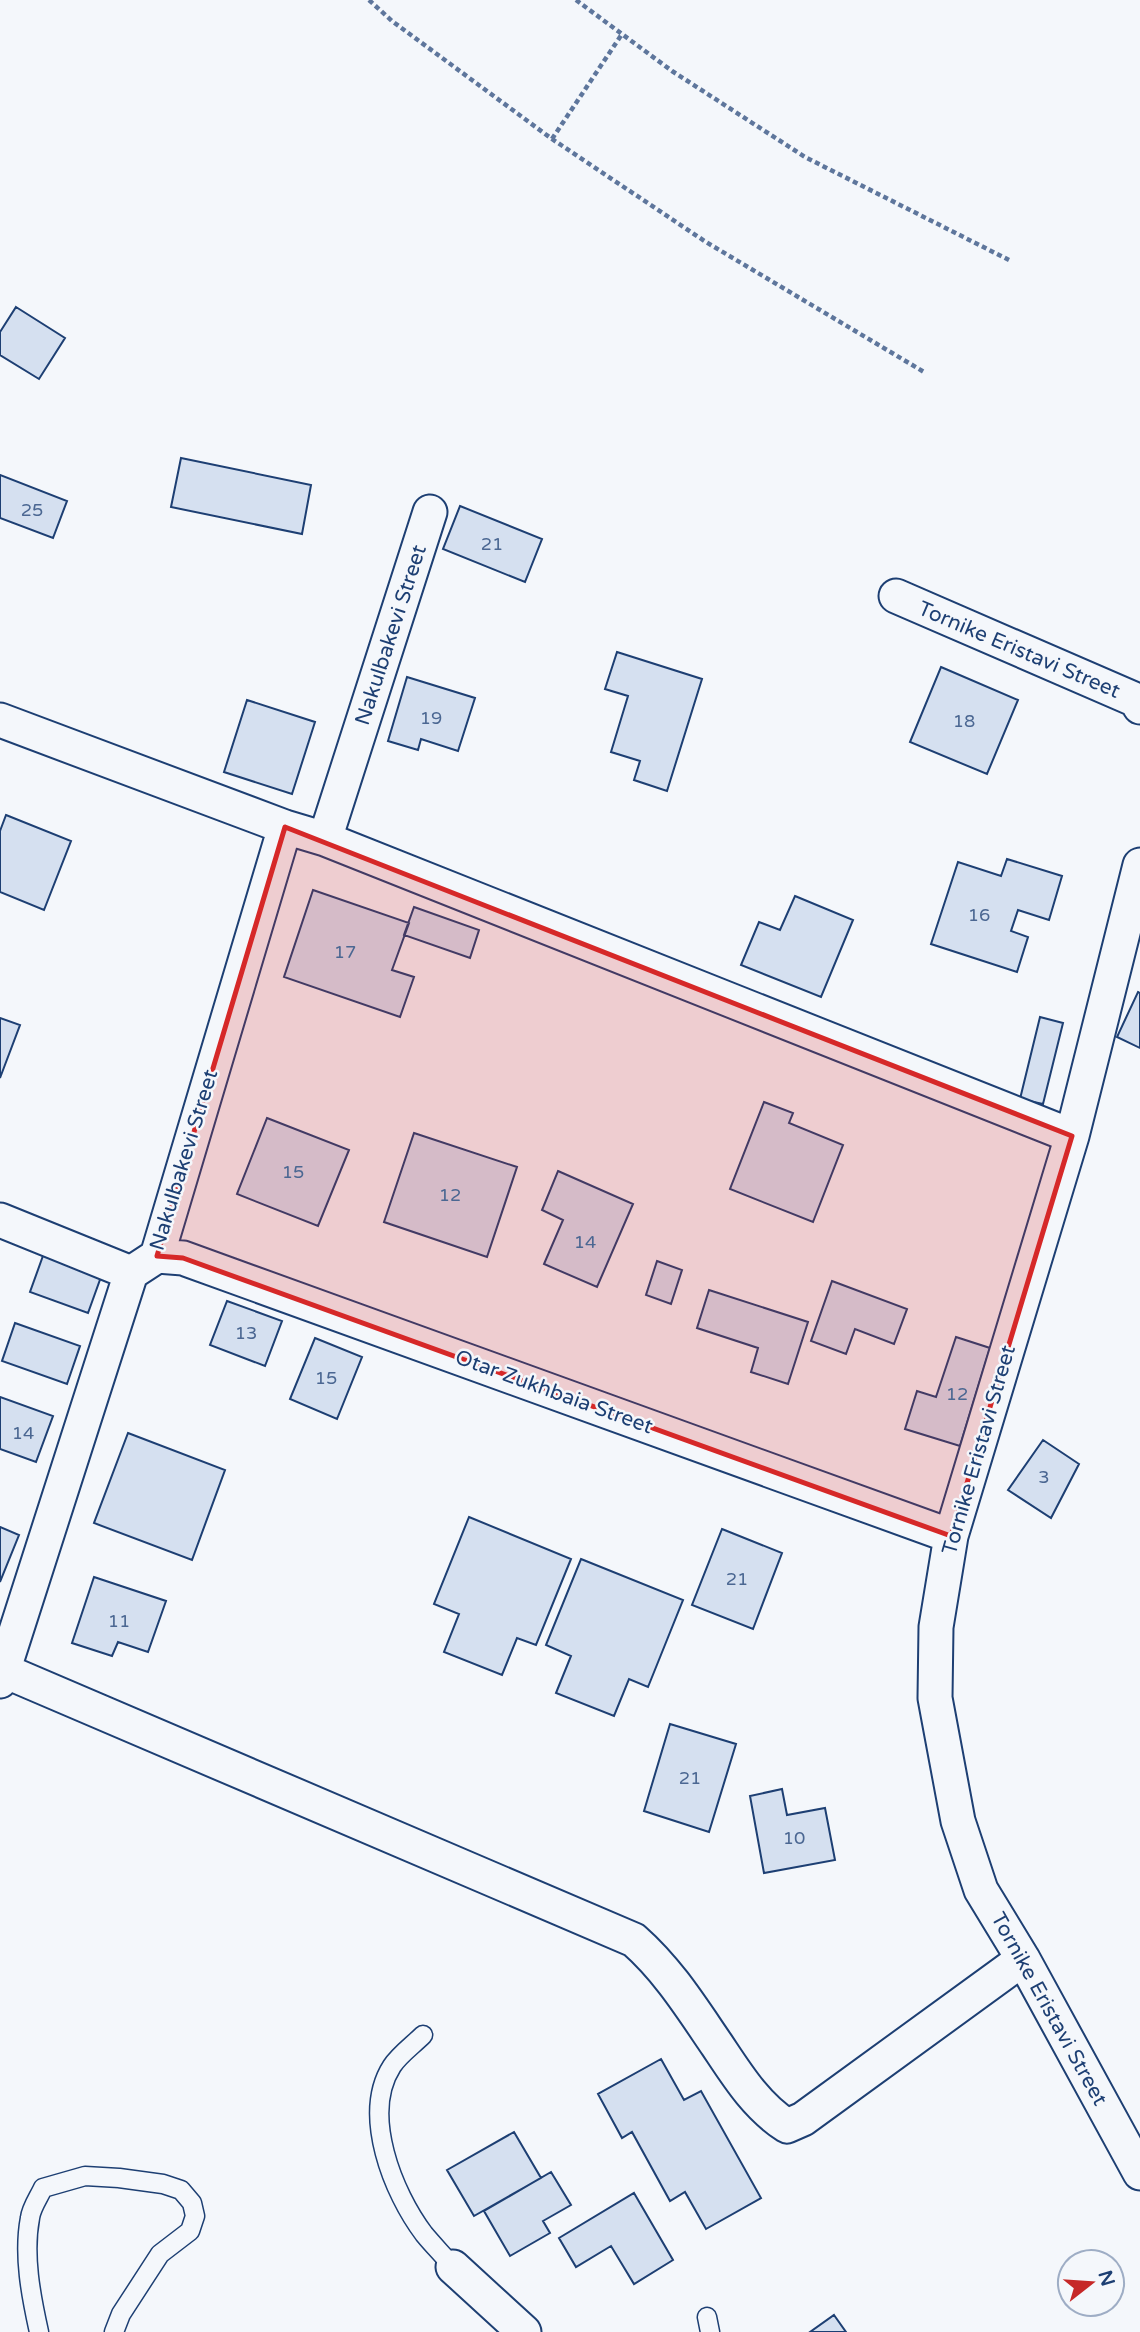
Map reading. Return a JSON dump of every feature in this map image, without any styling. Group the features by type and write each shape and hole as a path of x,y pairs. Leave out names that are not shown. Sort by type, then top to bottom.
{"street":[{"name":"Nakulbakevi Street","path":"325,839 430,512"},
{"name":"Tornike Eristavi Street","path":"896,596 1136,700 1140,707"},
{"path":"0,720 285,827 325,839 1072,1136"},
{"name":"Nakulbakevi Street","path":"1,1674 144,1265 285,827"},
{"name":"Tornike Eristavi Street","path":"1140,865 1072,1136 951,1536 936,1627 935,1698 958,1821 981,1890 1023,1959 1140,2173"},
{"name":"Otar Zukhbaia Street","path":"0,1220 144,1265 183,1258 951,1536"},
{"path":"1,1674 634,1940 657,1960 680,1990 740,2079 771,2115 787,2126 803,2119 1023,1959"},
{"path":"453,2267 524,2332"}],"lane":[{"path":"423,2035 392,2066 380,2098 381,2140 395,2184 423,2233 453,2267"},
{"path":"39,2332 28,2261 30,2216 43,2188 85,2176 163,2184 181,2190 192,2203 195,2216 190,2231 160,2254 121,2314 114,2332"}],"path":[{"path":"369,0 392,21 552,139 706,242 924,372"},
{"path":"576,0 672,71 805,157 1009,260"},
{"path":"552,139 622,34"}],"highlighted area":[{"path":"285,827 1072,1136 951,1536 183,1258 157,1256"}],"building":[{"path":"16,307 65,338 39,379 0,355 0,332"},
{"path":"181,458 311,485 302,534 171,507"},
{"path":"0,475 67,501 53,538 0,518"},
{"path":"460,506 542,539 525,582 443,549"},
{"path":"617,652 702,679 667,791 634,780 640,761 611,752 628,696 605,689"},
{"path":"941,667 1018,700 987,774 910,742"},
{"path":"407,677 475,698 458,751 421,739 418,750 388,741"},
{"path":"247,700 315,722 292,794 224,772"},
{"path":"6,815 71,841 44,910 0,892 0,831"},
{"path":"1007,859 1062,876 1049,920 1018,910 1011,931 1028,937 1017,972 931,944 958,862 1001,876"},
{"path":"313,890 409,923 392,970 414,977 400,1017 284,977"},
{"path":"795,896 853,920 821,997 741,965 759,922 780,930"},
{"path":"414,907 479,930 470,958 404,935"},
{"path":"1138,992 1140,993 1140,1048 1117,1037"},
{"path":"1040,1017 1063,1023 1043,1104 1020,1099"},
{"path":"0,1018 20,1025 0,1078"},
{"path":"764,1102 793,1113 789,1123 843,1145 813,1222 730,1189"},
{"path":"267,1118 349,1150 318,1226 237,1194"},
{"path":"414,1133 517,1167 487,1257 384,1222"},
{"path":"558,1171 633,1204 597,1287 544,1264 563,1220 542,1210"},
{"path":"44,1253 102,1274 88,1313 30,1292"},
{"path":"657,1261 682,1270 671,1304 646,1295"},
{"path":"832,1281 907,1309 894,1344 855,1329 846,1354 811,1341"},
{"path":"709,1290 808,1322 788,1384 751,1372 758,1348 697,1328"},
{"path":"227,1301 282,1321 265,1366 210,1345"},
{"path":"15,1323 80,1346 67,1384 2,1361"},
{"path":"956,1337 990,1348 960,1446 905,1429 917,1391 936,1397"},
{"path":"315,1338 362,1357 337,1419 290,1399"},
{"path":"0,1397 53,1416 36,1462 0,1449"},
{"path":"128,1433 225,1470 192,1560 94,1523"},
{"path":"1043,1440 1079,1464 1051,1518 1008,1490"},
{"path":"469,1517 571,1559 536,1645 517,1638 502,1675 444,1652 459,1614 434,1604"},
{"path":"0,1527 19,1535 0,1582"},
{"path":"722,1529 782,1553 753,1629 692,1605"},
{"path":"581,1559 683,1600 648,1687 629,1679 614,1716 556,1693 571,1656 546,1645"},
{"path":"94,1577 166,1601 148,1652 118,1642 112,1656 72,1643"},
{"path":"670,1724 736,1744 709,1832 644,1811"},
{"path":"782,1789 787,1815 825,1808 835,1860 764,1873 750,1796"},
{"path":"661,2059 684,2100 701,2091 761,2198 706,2229 685,2192 670,2201 632,2132 622,2138 598,2094"},
{"path":"514,2132 541,2178 474,2216 447,2170"},
{"path":"551,2172 571,2205 543,2221 550,2233 510,2256 484,2211"},
{"path":"634,2193 673,2260 634,2284 611,2246 576,2267 559,2238"},
{"path":"834,2315 846,2332 810,2332"}]}
